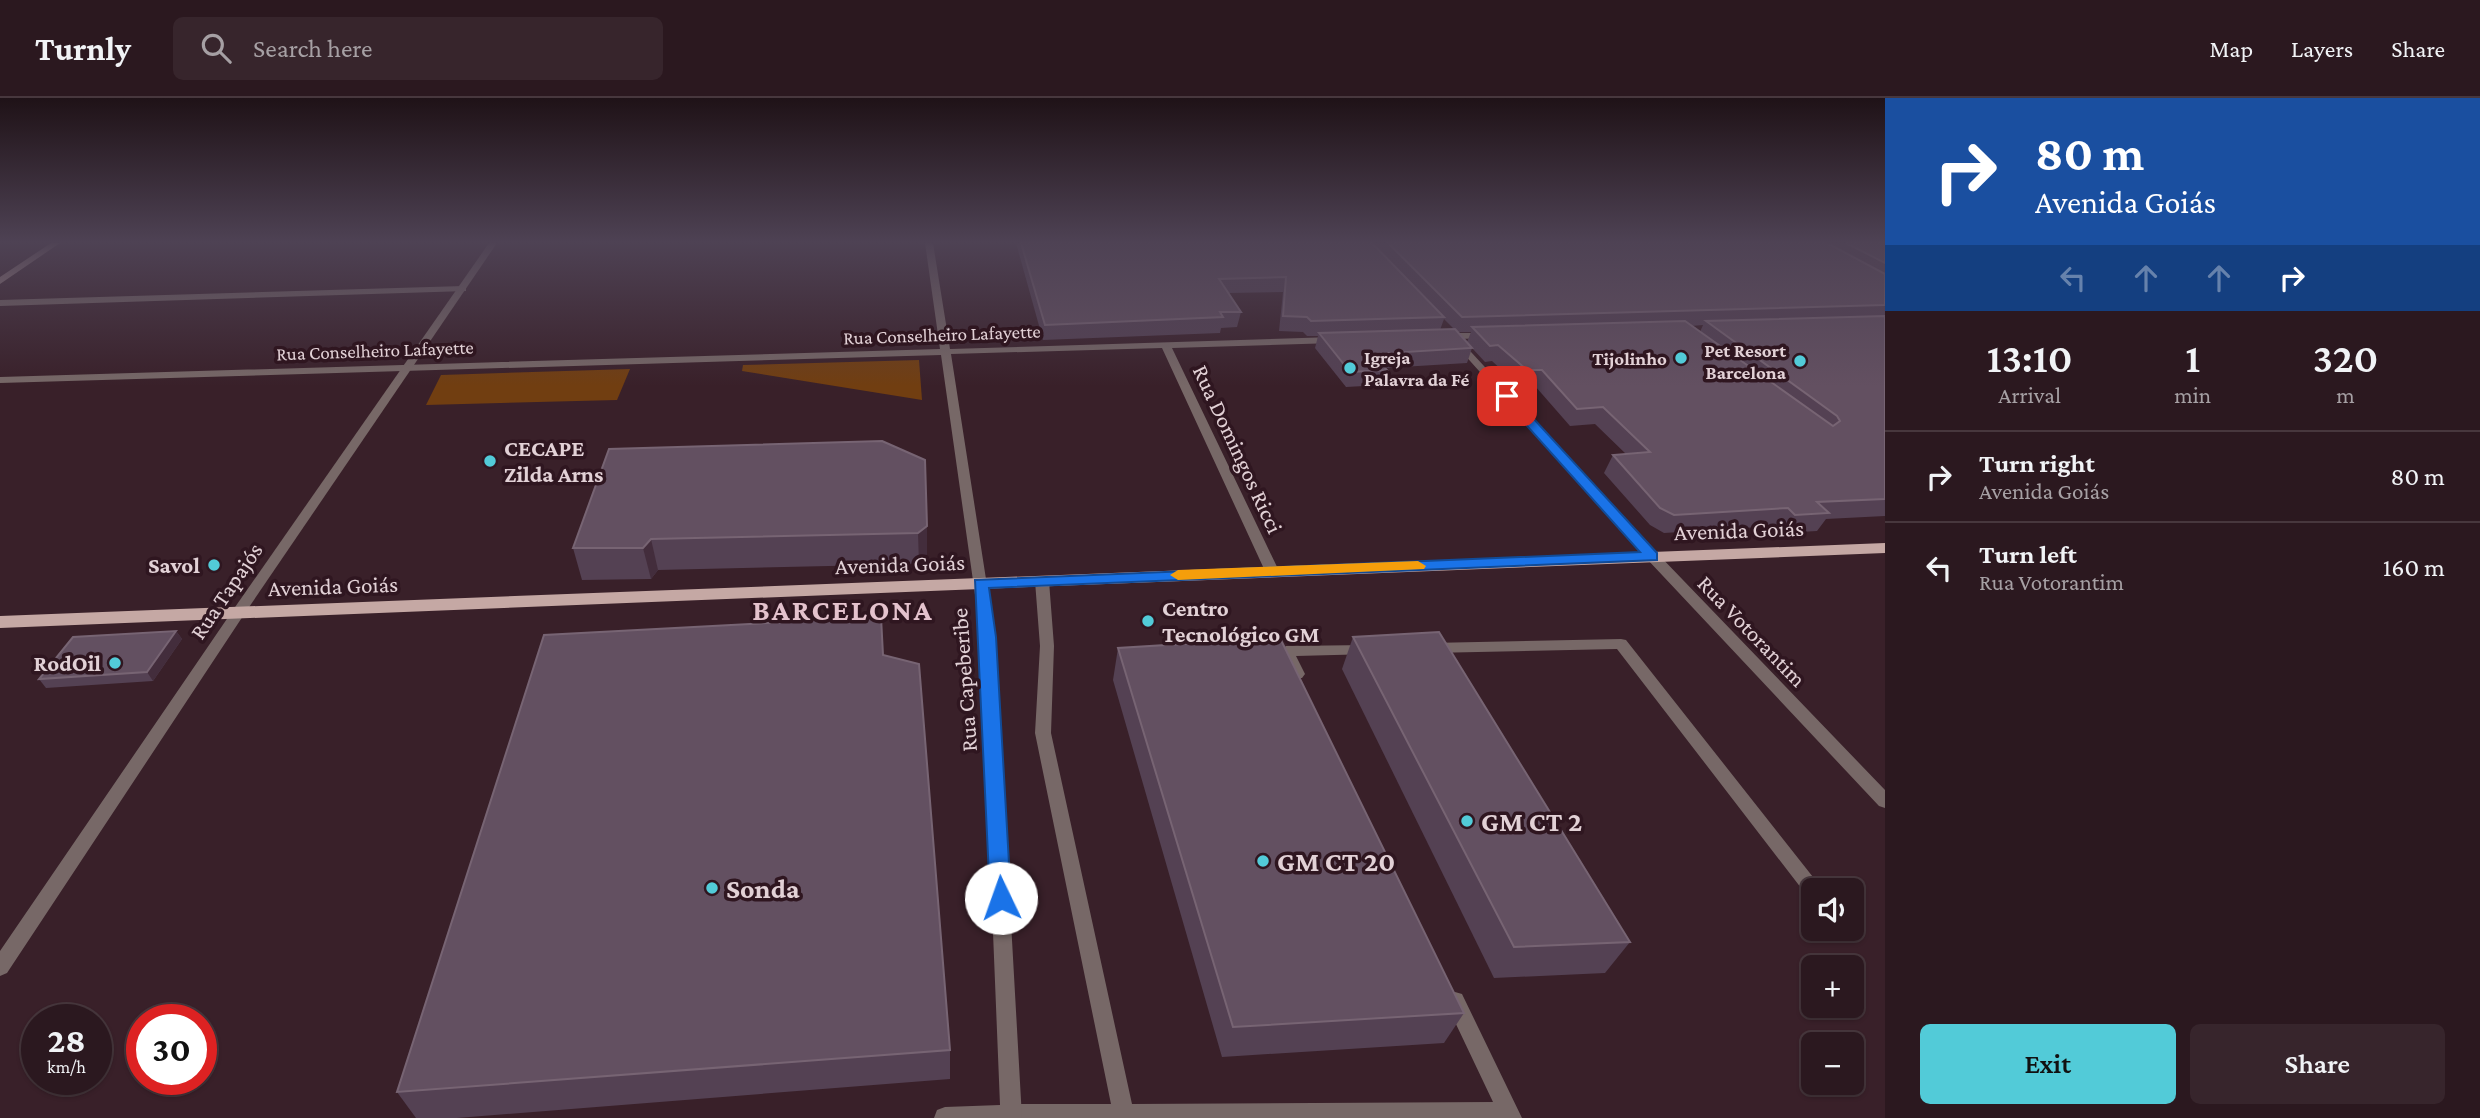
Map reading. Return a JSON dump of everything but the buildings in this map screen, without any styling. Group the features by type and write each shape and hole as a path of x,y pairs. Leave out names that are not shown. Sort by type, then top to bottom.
{"main road":[{"name":"Avenida Goiás","path":"0,622 1885,548"}],"street":[{"path":"0,303 410,291"},
{"name":"Rua Tapajós","path":"0,967 238,613 462,291"},
{"name":"Rua Capeberibe","path":"935,291 988,637 1011,1117"},
{"name":"Rua Votorantim","path":"1434,317 1652,556 1885,802"},
{"path":"1427,337 1506,335"},
{"name":"Rua Conselheiro Lafayette","path":"0,380 1351,340"},
{"name":"Rua Domingos Ricci","path":"1166,345 1272,572"},
{"path":"1042,581 1047,646 1043,733 1124,1115"},
{"path":"1412,649 1621,644 1805,878"},
{"path":"1304,689 1286,652 1384,649"},
{"path":"945,1118 1124,1115 1510,1116 1449,988"}],"shaded area":[{"path":"919,360 922,400 742,371 743,365"},
{"path":"630,369 617,400 426,405 441,375"}],"slow traffic":[{"path":"1178,575 1418,566"}],"place":[{"name":"Tijolinho","path":"1681,358"},
{"name":"Pet Resort Barcelona","path":"1800,361"},
{"name":"Igreja Palavra da Fé","path":"1350,368"},
{"name":"CECAPE Zilda Arns","path":"490,461"},
{"name":"Savol","path":"214,565"},
{"name":"Centro Tecnológico GM","path":"1148,621"},
{"name":"RodOil","path":"115,663"},
{"name":"GM CT 2","path":"1467,821"},
{"name":"GM CT 20","path":"1263,861"},
{"name":"Sonda","path":"712,888"}],"district":[{"name":"BARCELONA","path":"843,610"}],"route":[{"path":"1001,898 988,637 980,583 1652,556 1507,396"}]}
